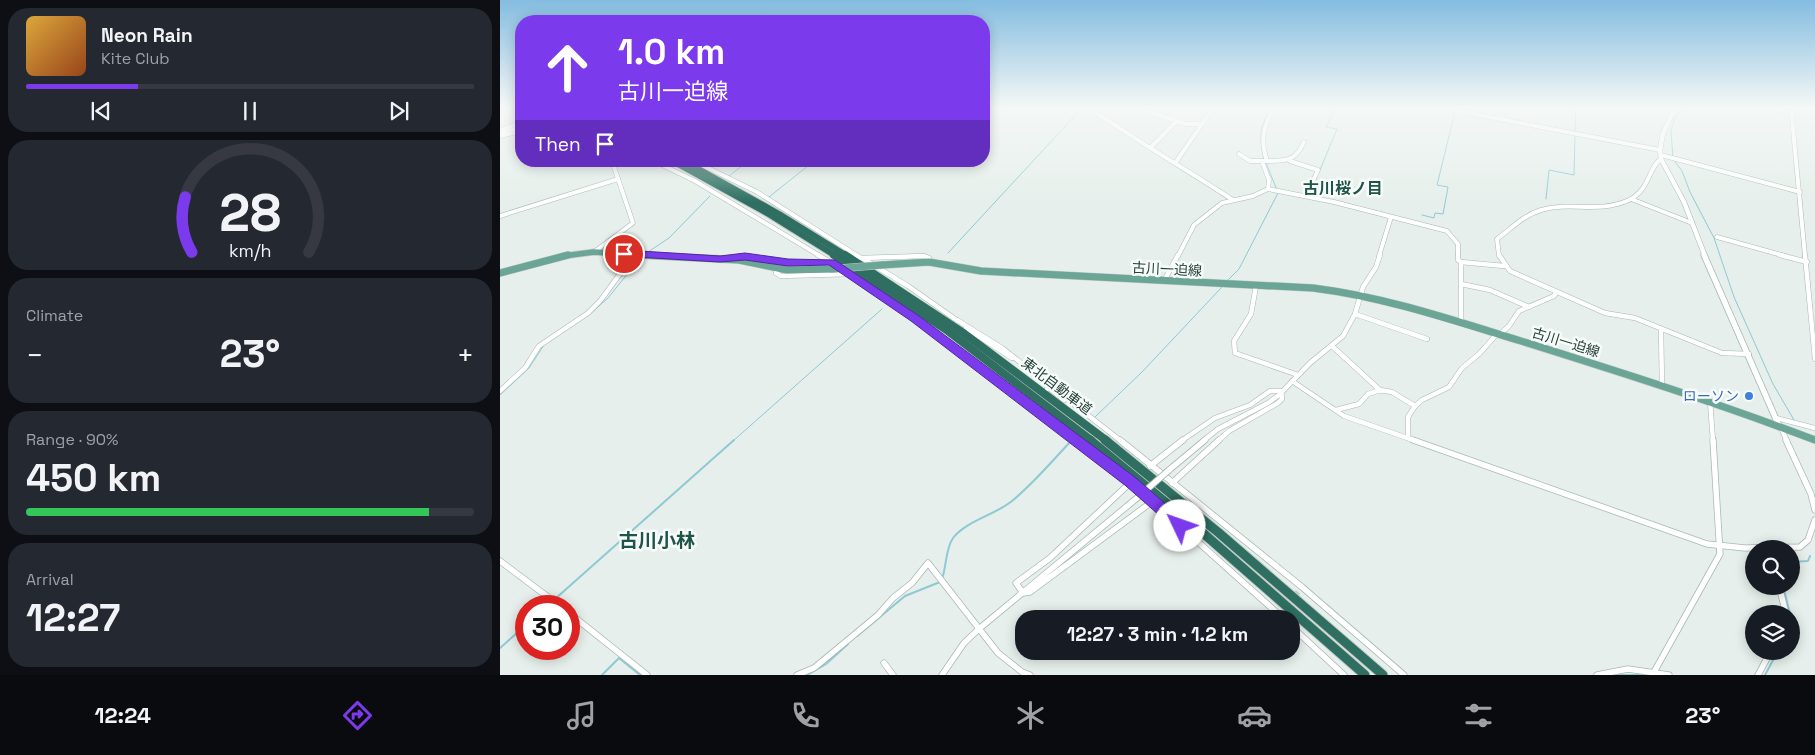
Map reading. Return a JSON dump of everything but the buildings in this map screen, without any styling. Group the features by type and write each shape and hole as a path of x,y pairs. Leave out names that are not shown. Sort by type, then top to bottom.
{"highway":[{"name":"東北自動車道","path":"684,167 757,208 837,257 946,331 1120,464 1231,557 1365,675"},
{"name":"東北自動車道","path":"695,167 779,214 872,271 1010,368 1086,425 1224,536 1383,675"}],"main road":[{"name":"古川一迫線","path":"500,273 570,254 594,252 748,261 777,269 797,271 832,265 882,265 929,262 981,271 1313,288 1361,294 1662,384 1815,440"}],"street":[{"path":"1138,140 1233,200"},
{"path":"1151,148 1159,140"},
{"path":"1176,162 1191,140"},
{"path":"1261,140 1269,180 1268,189"},
{"path":"1589,140 1677,158 1800,192"},
{"path":"1662,140 1661,155 1811,494 1815,510"},
{"path":"1795,140 1815,360"},
{"path":"1290,161 1299,154 1304,142"},
{"path":"1239,154 1250,161 1290,161 1318,170 1306,196"},
{"path":"1661,155 1642,190 1631,199 1611,207 1553,207 1525,216 1497,239 1496,247 1504,266 1510,271 1556,293 1605,313 1631,317 1722,353 1749,354"},
{"path":"594,252 632,224 614,167"},
{"path":"666,167 695,181 832,265 850,274 940,338 1131,482 1277,610"},
{"path":"706,167 757,192 908,286 982,340 1023,364"},
{"path":"500,216 618,179"},
{"path":"1164,281 1194,225 1222,203 1253,196 1268,189 1278,190 1447,231 1458,244 1458,260 1461,262 1461,323"},
{"path":"1631,199 1692,223"},
{"path":"942,675 964,643 980,628 1218,428 1279,396 1298,375 1343,336 1354,314 1363,287 1376,267 1391,217"},
{"path":"1717,237 1807,262"},
{"path":"500,391 525,368 539,346 588,313 640,256"},
{"path":"861,258 924,256 929,258 929,262"},
{"path":"720,259 745,257 788,263 832,265"},
{"path":"1461,262 1504,266"},
{"path":"777,269 776,273 781,276 850,274"},
{"path":"1461,284 1490,290 1529,307"},
{"path":"1256,286 1251,314 1234,341 1235,353 1298,375"},
{"path":"1408,438 1408,417 1415,406 1422,400 1449,386 1462,368 1509,326 1519,311 1554,296 1556,293"},
{"path":"1354,314 1428,339"},
{"path":"957,320 963,322 1023,364 1081,409 1404,675"},
{"path":"1661,329 1662,384"},
{"path":"940,338 949,341 967,353 987,369 989,374"},
{"path":"1332,346 1381,391"},
{"path":"1292,381 1344,416 1707,544 1745,547"},
{"path":"1047,389 1048,387 1072,405 1081,409"},
{"path":"1150,466 1215,418 1250,405 1270,391 1282,391"},
{"path":"1172,483 1229,431 1278,403 1282,399 1282,391"},
{"path":"1336,410 1347,406 1360,405 1365,402 1368,394 1381,391 1392,391 1415,406"},
{"path":"1032,400 1058,423 1060,428"},
{"path":"1654,672 1718,558 1720,546 1710,401"},
{"path":"1776,418 1815,428"},
{"path":"1023,593 1016,582 1050,558 1131,482"},
{"path":"1023,593 1027,593 1038,586 1153,501"},
{"path":"1800,547 1808,540 1815,520"},
{"path":"500,561 545,595"},
{"path":"797,675 825,659 874,619 893,598 912,583 928,563 943,579 998,653 1022,672 1030,675"},
{"path":"580,622 647,675"},
{"path":"1300,634 1344,675"},
{"path":"1758,675 1766,660"},
{"path":"884,663 893,675"},
{"path":"1598,675 1628,669 1668,675"}],"waterway":[{"path":"948,253 1053,140"},
{"path":"1261,140 1264,160"},
{"path":"1320,170 1333,140"},
{"path":"1422,215 1434,218 1435,213 1443,214 1448,187 1437,185 1448,140"},
{"path":"1546,199 1549,170 1574,175 1575,140"},
{"path":"1672,140 1673,159 1682,171 1690,192 1714,238 1734,297 1773,384 1794,420"},
{"path":"1266,163 1277,190"},
{"path":"729,176 740,167"},
{"path":"769,197 806,167"},
{"path":"1228,280 1239,269 1278,193"},
{"path":"648,252 669,238 710,196"},
{"path":"590,314 608,298 641,257"},
{"path":"1095,417 1142,372 1222,287"},
{"path":"733,441 882,309"},
{"path":"500,395 529,368 544,345"},
{"path":"560,595 734,440"},
{"path":"942,579 950,543 953,538 965,527 1012,501 1071,441"},
{"path":"1800,561 1808,561 1810,556"},
{"path":"857,636 905,596 940,582"},
{"path":"1785,595 1788,605"},
{"path":"500,648 515,635"},
{"path":"807,675 826,664 848,644"},
{"path":"602,675 619,658 640,675"},
{"path":"1765,675 1773,660"},
{"path":"1614,675 1647,675"}],"tunnel":[{"path":"968,352 981,341"},
{"path":"1286,606 1298,592"}],"place":[{"name":"ローソン","path":"1749,396"}],"district":[{"name":"古川桜ノ目","path":"1343,188"},
{"name":"古川小林","path":"657,540"}],"route":[{"path":"624,254 720,259 745,257 788,263 831,262 915,318 1131,482 1180,526"}]}
